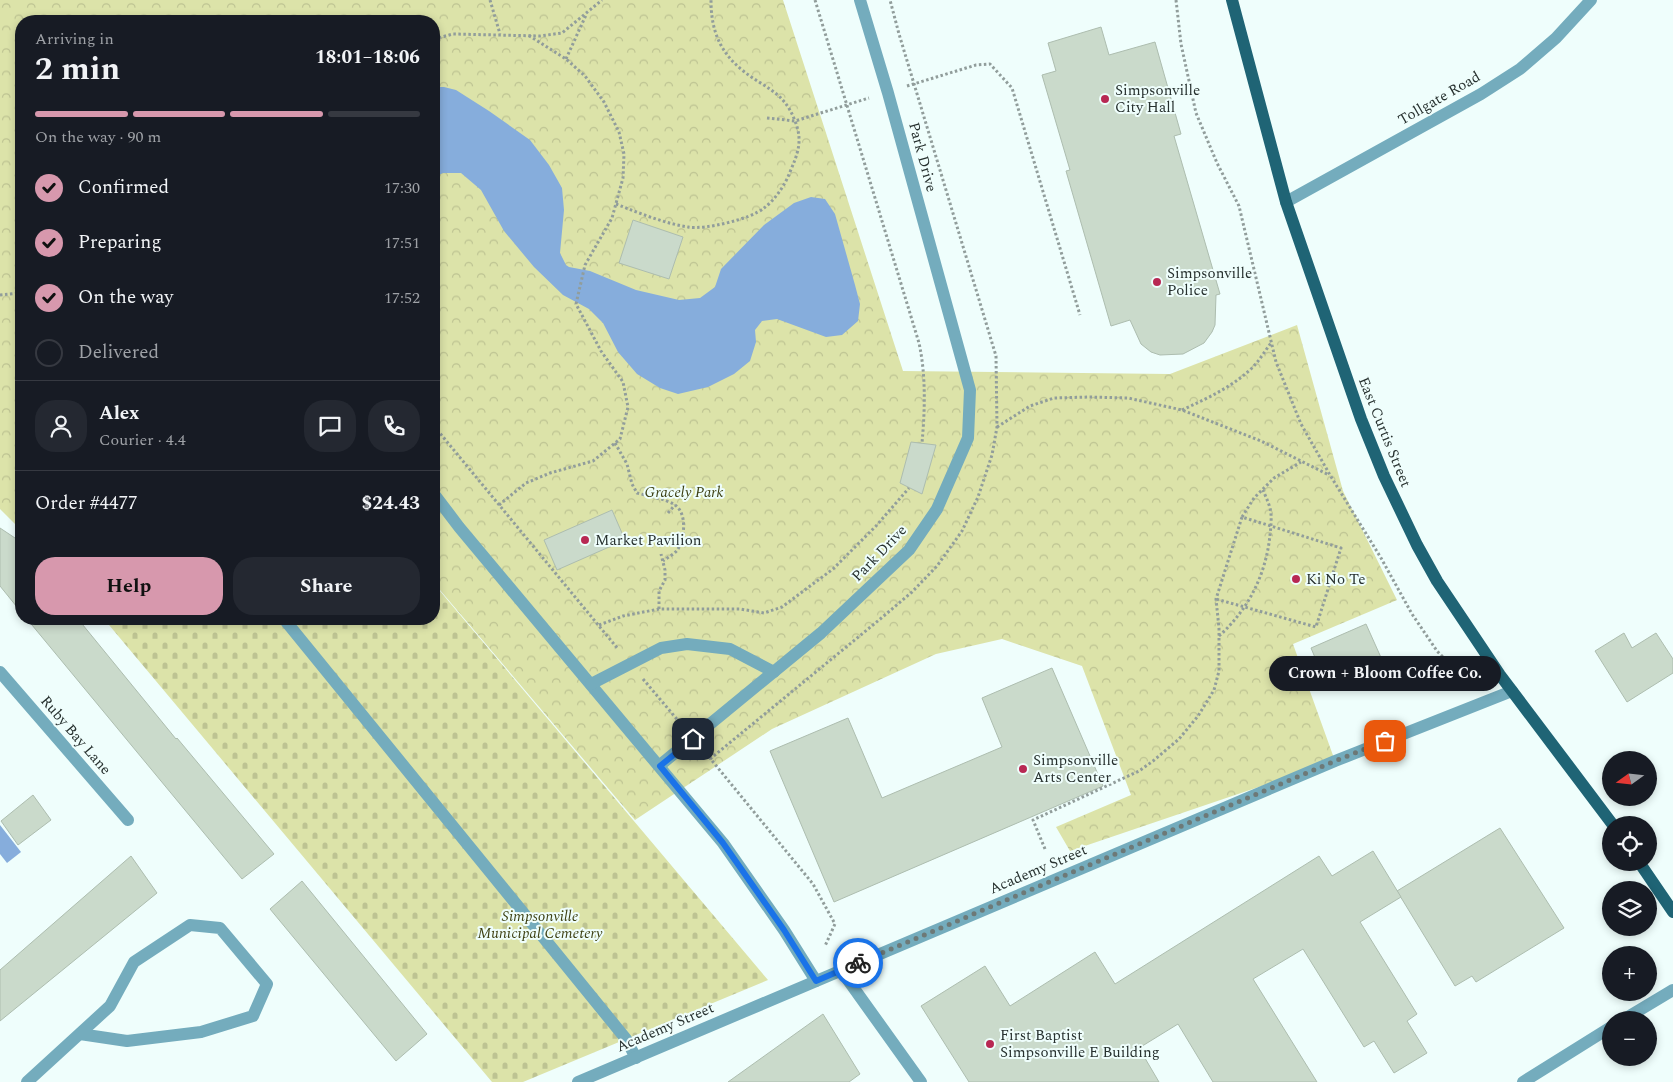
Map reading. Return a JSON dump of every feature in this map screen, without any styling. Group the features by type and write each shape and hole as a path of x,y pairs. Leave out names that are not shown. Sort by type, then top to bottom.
{"main road":[{"name":"East Curtis Street","path":"1232,0 1286,202 1360,419 1384,476 1417,545 1437,581 1512,691 1606,816"},
{"path":"1645,871 1673,912"}],"street":[{"name":"Park Drive","path":"660,766 821,633 909,550 938,509 968,438 970,390 860,0"},
{"name":"Tollgate Road","path":"1286,202 1466,102 1520,69 1556,38 1590,0"},
{"path":"440,502 723,843 784,930 816,981"},
{"path":"289,625 626,1039 636,1058"},
{"path":"591,684 661,648 687,644 730,650 774,672"},
{"name":"Ruby Bay Lane","path":"0,672 128,820"},
{"name":"Academy Street","path":"578,1082 1335,761 1512,691"},
{"path":"27,1082 110,1006 134,962 190,925 220,928 267,984 253,1016 201,1032 127,1040 80,1034"},
{"path":"843,970 848,980 921,1082"},
{"path":"1638,1011 1673,990"},
{"path":"1523,1082 1602,1033"}],"path":[{"path":"490,0 500,34"},
{"path":"440,37 453,34 540,36 562,33 602,0"},
{"path":"616,204 657,219 690,228 739,220 764,209 786,184 796,159 800,142 795,121 785,102 773,90 742,70 716,38 711,14 712,0"},
{"path":"815,0 919,343 923,369 924,414 922,443"},
{"path":"710,759 898,604 937,566 962,531 978,497 992,455 996,427 996,356 890,0"},
{"path":"1176,0 1181,44 1196,113 1217,163 1239,206 1276,362 1301,424 1330,475 1382,558 1412,614 1437,651 1462,677"},
{"path":"566,59 586,14"},
{"path":"499,505 526,483 550,473 593,462 620,439 628,407 623,382 601,351 576,304 585,265 612,218 623,178 624,154 619,132 604,102 585,76 566,59 528,35"},
{"path":"902,88 976,65 990,64 1012,88 1080,315"},
{"path":"767,118 795,121 872,98"},
{"path":"0,295 15,294"},
{"path":"1182,410 1234,383 1253,366 1271,342"},
{"path":"996,427 1030,406 1054,398 1128,398 1182,410 1261,441 1330,475"},
{"path":"440,433 813,884 835,924 825,946"},
{"path":"615,443 627,464 632,484 637,493 675,505 681,512 684,523 683,537 678,550 663,561"},
{"path":"1045,850 1033,820 1139,771 1179,739 1198,716 1214,690 1219,671 1216,599 1242,517 1254,498 1274,478 1302,461"},
{"path":"599,625 623,616 659,609 740,609 764,612 782,607 833,569 876,526 909,488"},
{"path":"1219,636 1231,625 1244,607 1263,571 1271,526 1270,508 1262,490"},
{"path":"668,513 675,505"},
{"path":"1216,599 1316,627 1341,548 1242,517"},
{"path":"659,609 659,591 664,580 661,554"}],"green space":[{"name":"Gracely Park","path":"0,0 783,0 903,371 1170,374 1297,325 1343,491 1397,600 1293,644 1335,761 1070,851 1056,827 1131,795 1082,666 1002,639 936,654 772,729 635,820 440,590 440,15 15,15 15,524 0,509"},
{"name":"Simpsonville Municipal Cemetery","path":"440,591 768,980 523,1082 492,1082 109,625 440,625"}],"water":[{"path":"440,87 456,90 530,140 549,165 562,188 564,210 560,253 566,265 590,271 636,290 679,300 700,298 715,287 721,269 764,225 794,203 811,197 825,199 835,214 855,285 860,304 858,321 842,335 826,337 777,319 762,321 755,330 756,342 750,361 734,374 708,387 678,394 660,388 637,374 618,352 603,323 589,309 563,295 534,267 504,231 481,190 461,173 440,174"},
{"path":"0,825 21,852 7,863 0,854"}],"building":[{"path":"1101,27 1109,55 1155,42 1181,134 1174,136 1220,294 1216,295 1215,325 1212,332 1204,343 1183,354 1160,355 1151,352 1141,344 1130,320 1111,326 1066,171 1070,170 1042,75 1056,71 1048,43"},
{"path":"633,220 683,237 669,279 619,263"},
{"path":"911,442 936,445 922,494 900,483"},
{"name":"Market Pavilion","path":"612,510 625,540 557,570 544,540"},
{"path":"0,528 15,538 15,605 0,586"},
{"path":"1366,624 1383,662 1327,686 1311,648"},
{"path":"32,625 83,625 176,739 274,854 242,879"},
{"path":"1624,633 1632,648 1656,633 1673,659 1673,673 1627,702 1595,651"},
{"name":"Simpsonville Arts Center","path":"1052,668 1103,786 834,902 770,751 848,718 882,798 1002,747 982,698"},
{"path":"33,795 51,820 18,845 1,821"},
{"path":"1500,828 1564,928 1476,982 1472,976 1455,986 1397,891"},
{"path":"1373,851 1401,897 1360,922 1417,1014 1407,1021 1427,1053 1394,1073 1374,1041 1364,1047 1303,949 1253,979 1317,1082 1213,1082 1178,1024 1139,1048 1159,1082 969,1082 921,1006 985,966 1010,1006 1095,952 1115,984 1319,856 1332,876"},
{"path":"131,856 157,893 0,1021 0,970"},
{"path":"302,881 427,1034 396,1061 270,909"},
{"path":"823,1014 860,1074 849,1082 728,1082"}],"way so far":[{"path":"858,963 1385,741"}],"place":[{"name":"Simpsonville City Hall","path":"1105,99"},
{"name":"Simpsonville Police","path":"1157,282"},
{"name":"Market Pavilion","path":"585,540"},
{"name":"Ki No Te","path":"1296,579"},
{"name":"Crown + Bloom Coffee Co.","path":"1385,741"},
{"name":"Simpsonville Arts Center","path":"1023,769"},
{"name":"First Baptist Simpsonville E Building","path":"990,1044"}],"route":[{"path":"693,739 660,766 723,843 784,930 816,981 858,963"}]}
